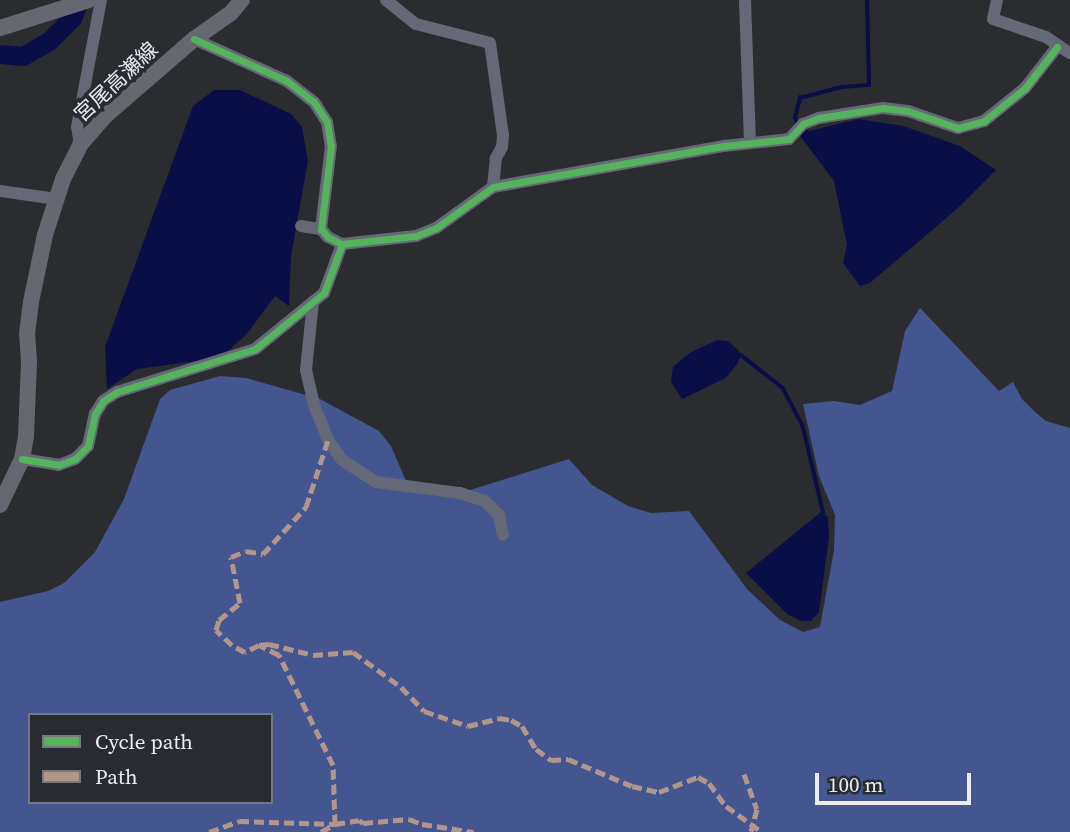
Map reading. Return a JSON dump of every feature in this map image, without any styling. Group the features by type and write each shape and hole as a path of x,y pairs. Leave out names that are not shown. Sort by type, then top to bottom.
{"main road":[{"path":"0,28 89,0"},
{"name":"宮尾高瀬線","path":"0,505 6,480 22,459 29,361 27,334 45,234 56,198 80,145 104,117 194,39 231,13 242,0"}],"street":[{"path":"80,145 77,127 100,0"},
{"path":"386,0 416,24 490,43 503,135 502,147 496,158 493,187"},
{"path":"745,0 750,144"},
{"path":"997,0 993,19 1046,37 1056,47 1070,52"},
{"path":"194,39 287,81 314,102 327,122 331,146 321,229"},
{"path":"301,226 321,229 328,237 342,244 416,236 436,228 493,187 606,165 789,139 803,124 819,118 883,108 908,111 958,128 984,121 1025,88 1056,47"},
{"path":"0,191 56,198"},
{"path":"22,459 60,465 75,459 88,446 95,414 110,396 256,349 324,293 342,244"},
{"path":"313,302 306,370 314,405 328,440 342,460 376,482 460,493 485,501 497,510 503,535"}],"shaded area":[{"path":"214,90 240,90 291,114 302,127 308,161 291,256 289,306 275,296 246,335 220,358 137,369 107,389 105,347 193,106"},
{"path":"859,119 903,126 960,146 996,170 958,208 870,283 860,286 843,263 847,245 834,181 798,133 804,128 809,131"},
{"path":"920,308 999,391 1013,382 1022,399 1046,421 1070,428 1070,832 0,832 0,602 48,591 64,583 95,552 124,499 160,399 170,390 220,376 246,378 320,399 379,431 391,446 406,481 423,493 437,496 451,496 569,459 592,485 628,506 651,513 689,511 747,589 780,620 803,632 820,627 834,550 835,515 819,476 803,404 834,401 860,405 892,391 905,331"},
{"path":"717,340 728,341 737,349 741,355 737,364 726,378 682,399 671,382 673,367 691,352"},
{"path":"821,512 828,517 829,537 819,612 811,621 801,621 787,614 746,573"}],"waterway":[{"path":"0,54 23,56 49,41 72,18 80,0"},
{"path":"797,124 795,118 800,98 842,87 869,85 867,0"},
{"path":"741,355 783,388 803,426 824,514"}],"marked path":[{"path":"321,832 335,824 333,765 279,655 259,645 245,652 232,645 216,630 219,620 240,603 231,557 246,551 263,554 306,507 328,440"},
{"path":"259,645 269,644 313,655 353,652 401,687 424,711 468,726 499,718 511,720 522,726 536,749 551,760 568,759 632,786 659,792 698,777 709,783 726,806 762,832"},
{"path":"744,774 757,809 751,831"},
{"path":"209,832 239,821 335,824 359,820 363,823 409,819 422,824 473,832"}],"cycle path":[{"path":"194,39 287,81 314,102 327,122 331,146 321,229 328,237 342,244 416,236 436,228 493,187 724,146 789,139 803,124 819,118 883,108 908,111 958,128 984,121 1025,88 1057,47"},
{"path":"22,459 59,465 75,459 88,446 95,414 103,401 117,392 255,349 324,293 342,244"}]}
